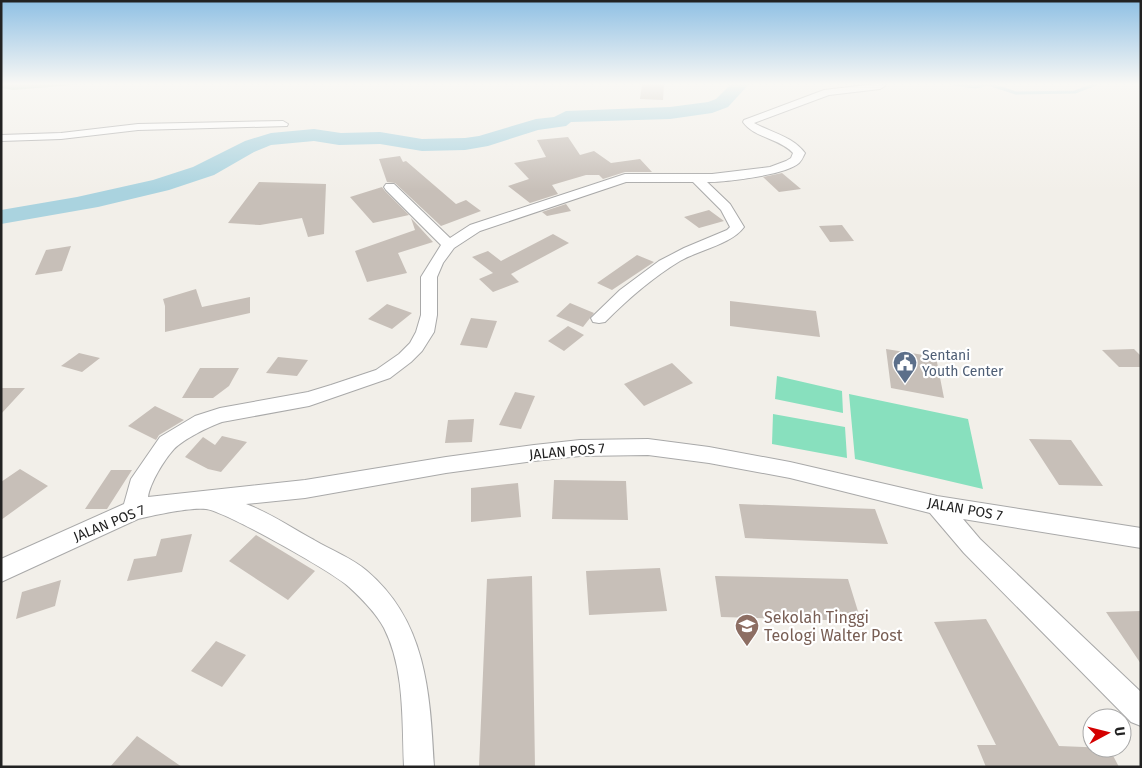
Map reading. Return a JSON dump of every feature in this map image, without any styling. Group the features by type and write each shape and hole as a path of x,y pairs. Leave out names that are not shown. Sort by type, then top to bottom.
{"street":[{"path":"134,510 139,485 167,443 202,421 220,415 309,399 338,390 383,374 405,358 416,347 425,332 429,315 430,277 436,264 449,245 475,228 616,181 630,178 697,179 764,172 790,164 799,156 797,150 790,144 751,126 748,122 754,120"},
{"path":"1,138 61,136 138,127 283,124"},
{"path":"599,318 626,293 676,258 732,233 737,227 735,219 722,202 697,179"},
{"path":"390,187 449,245"},
{"name":"JALAN POS 7","path":"1,571 134,510 181,501 305,489 524,454 617,446 670,449 709,455 846,482 938,505 1141,538"},
{"path":"207,499 242,513 357,578 382,604 394,621 408,657 416,705 419,767"},
{"path":"938,505 972,546 1141,712"}],"green space":[{"path":"777,376 842,391 843,413 775,399"},
{"path":"849,394 968,419 983,489 855,459"},
{"path":"773,414 845,427 847,458 772,444"}],"building":[{"path":"568,137 580,155 594,151 611,163 640,159 652,172 625,172 603,179 599,175 586,175 552,185 558,194 530,203 508,186 529,179 514,163 546,157 537,140"},
{"path":"400,156 403,162 406,161 456,204 466,200 481,211 441,226 395,183 387,182 379,159"},
{"path":"782,173 801,189 779,192 763,177"},
{"path":"259,182 326,184 324,234 308,237 302,218 260,225 228,223"},
{"path":"382,187 409,215 373,223 350,197"},
{"path":"566,204 571,211 547,216 542,212"},
{"path":"709,210 724,221 699,228 684,217"},
{"path":"411,218 433,242 398,253 407,273 367,282 355,251 415,230"},
{"path":"842,225 854,241 830,242 819,226"},
{"path":"553,234 569,243 511,274 519,282 493,292 479,279 493,273 472,257 488,251 501,261"},
{"path":"71,246 62,271 35,275 46,250"},
{"path":"637,255 654,262 612,290 597,283"},
{"path":"196,289 202,307 250,297 250,313 165,332 165,306 163,299"},
{"path":"730,301 816,311 820,337 730,326"},
{"path":"570,303 594,313 583,327 556,316"},
{"path":"387,304 412,313 392,329 368,319"},
{"path":"471,318 497,321 487,348 460,345"},
{"path":"568,326 584,335 564,351 548,341"},
{"path":"886,349 936,357 944,398 891,388"},
{"path":"1134,349 1141,356 1141,367 1119,367 1102,350"},
{"path":"79,353 100,358 82,372 61,366"},
{"path":"278,357 308,360 297,376 266,373"},
{"path":"672,363 693,383 644,406 624,384"},
{"path":"200,368 239,368 229,386 213,398 182,398"},
{"path":"1,388 25,388 1,414"},
{"path":"515,392 535,396 521,429 499,425"},
{"path":"155,406 184,420 159,435 156,440 128,426"},
{"path":"474,419 472,442 445,443 448,420"},
{"path":"222,436 247,442 221,472 208,469 185,457 203,437 215,445"},
{"path":"1029,439 1071,440 1103,486 1059,485"},
{"path":"20,469 48,486 1,520 1,482"},
{"path":"111,470 132,470 107,509 85,509"},
{"path":"554,480 626,481 628,520 552,519"},
{"path":"518,483 521,517 471,522 471,488"},
{"path":"739,504 875,509 888,544 745,538"},
{"path":"192,534 182,572 127,581 134,559 156,556 161,539"},
{"path":"256,535 315,571 288,600 229,561"},
{"path":"660,568 667,611 589,615 586,571"},
{"path":"532,576 535,767 479,767 487,579"},
{"path":"715,576 848,579 861,621 721,617"},
{"path":"61,580 55,606 16,619 22,592"},
{"path":"1141,611 1141,664 1106,612"},
{"path":"986,619 1059,746 1082,747 1082,758 1114,758 1119,767 986,767 977,745 996,745 934,622"},
{"path":"216,641 246,655 222,687 191,671"},
{"path":"137,736 182,767 110,767"}],"waterway":[{"path":"1,217 98,200 161,185 216,166 241,150 271,139 324,135 339,139 380,138 422,145 465,144 481,142 536,125 559,122 562,120"}],"place":[{"name":"Sentani Youth Center","path":"905,384"},
{"name":"Sekolah Tinggi Teologi Walter Post","path":"747,647"}]}
